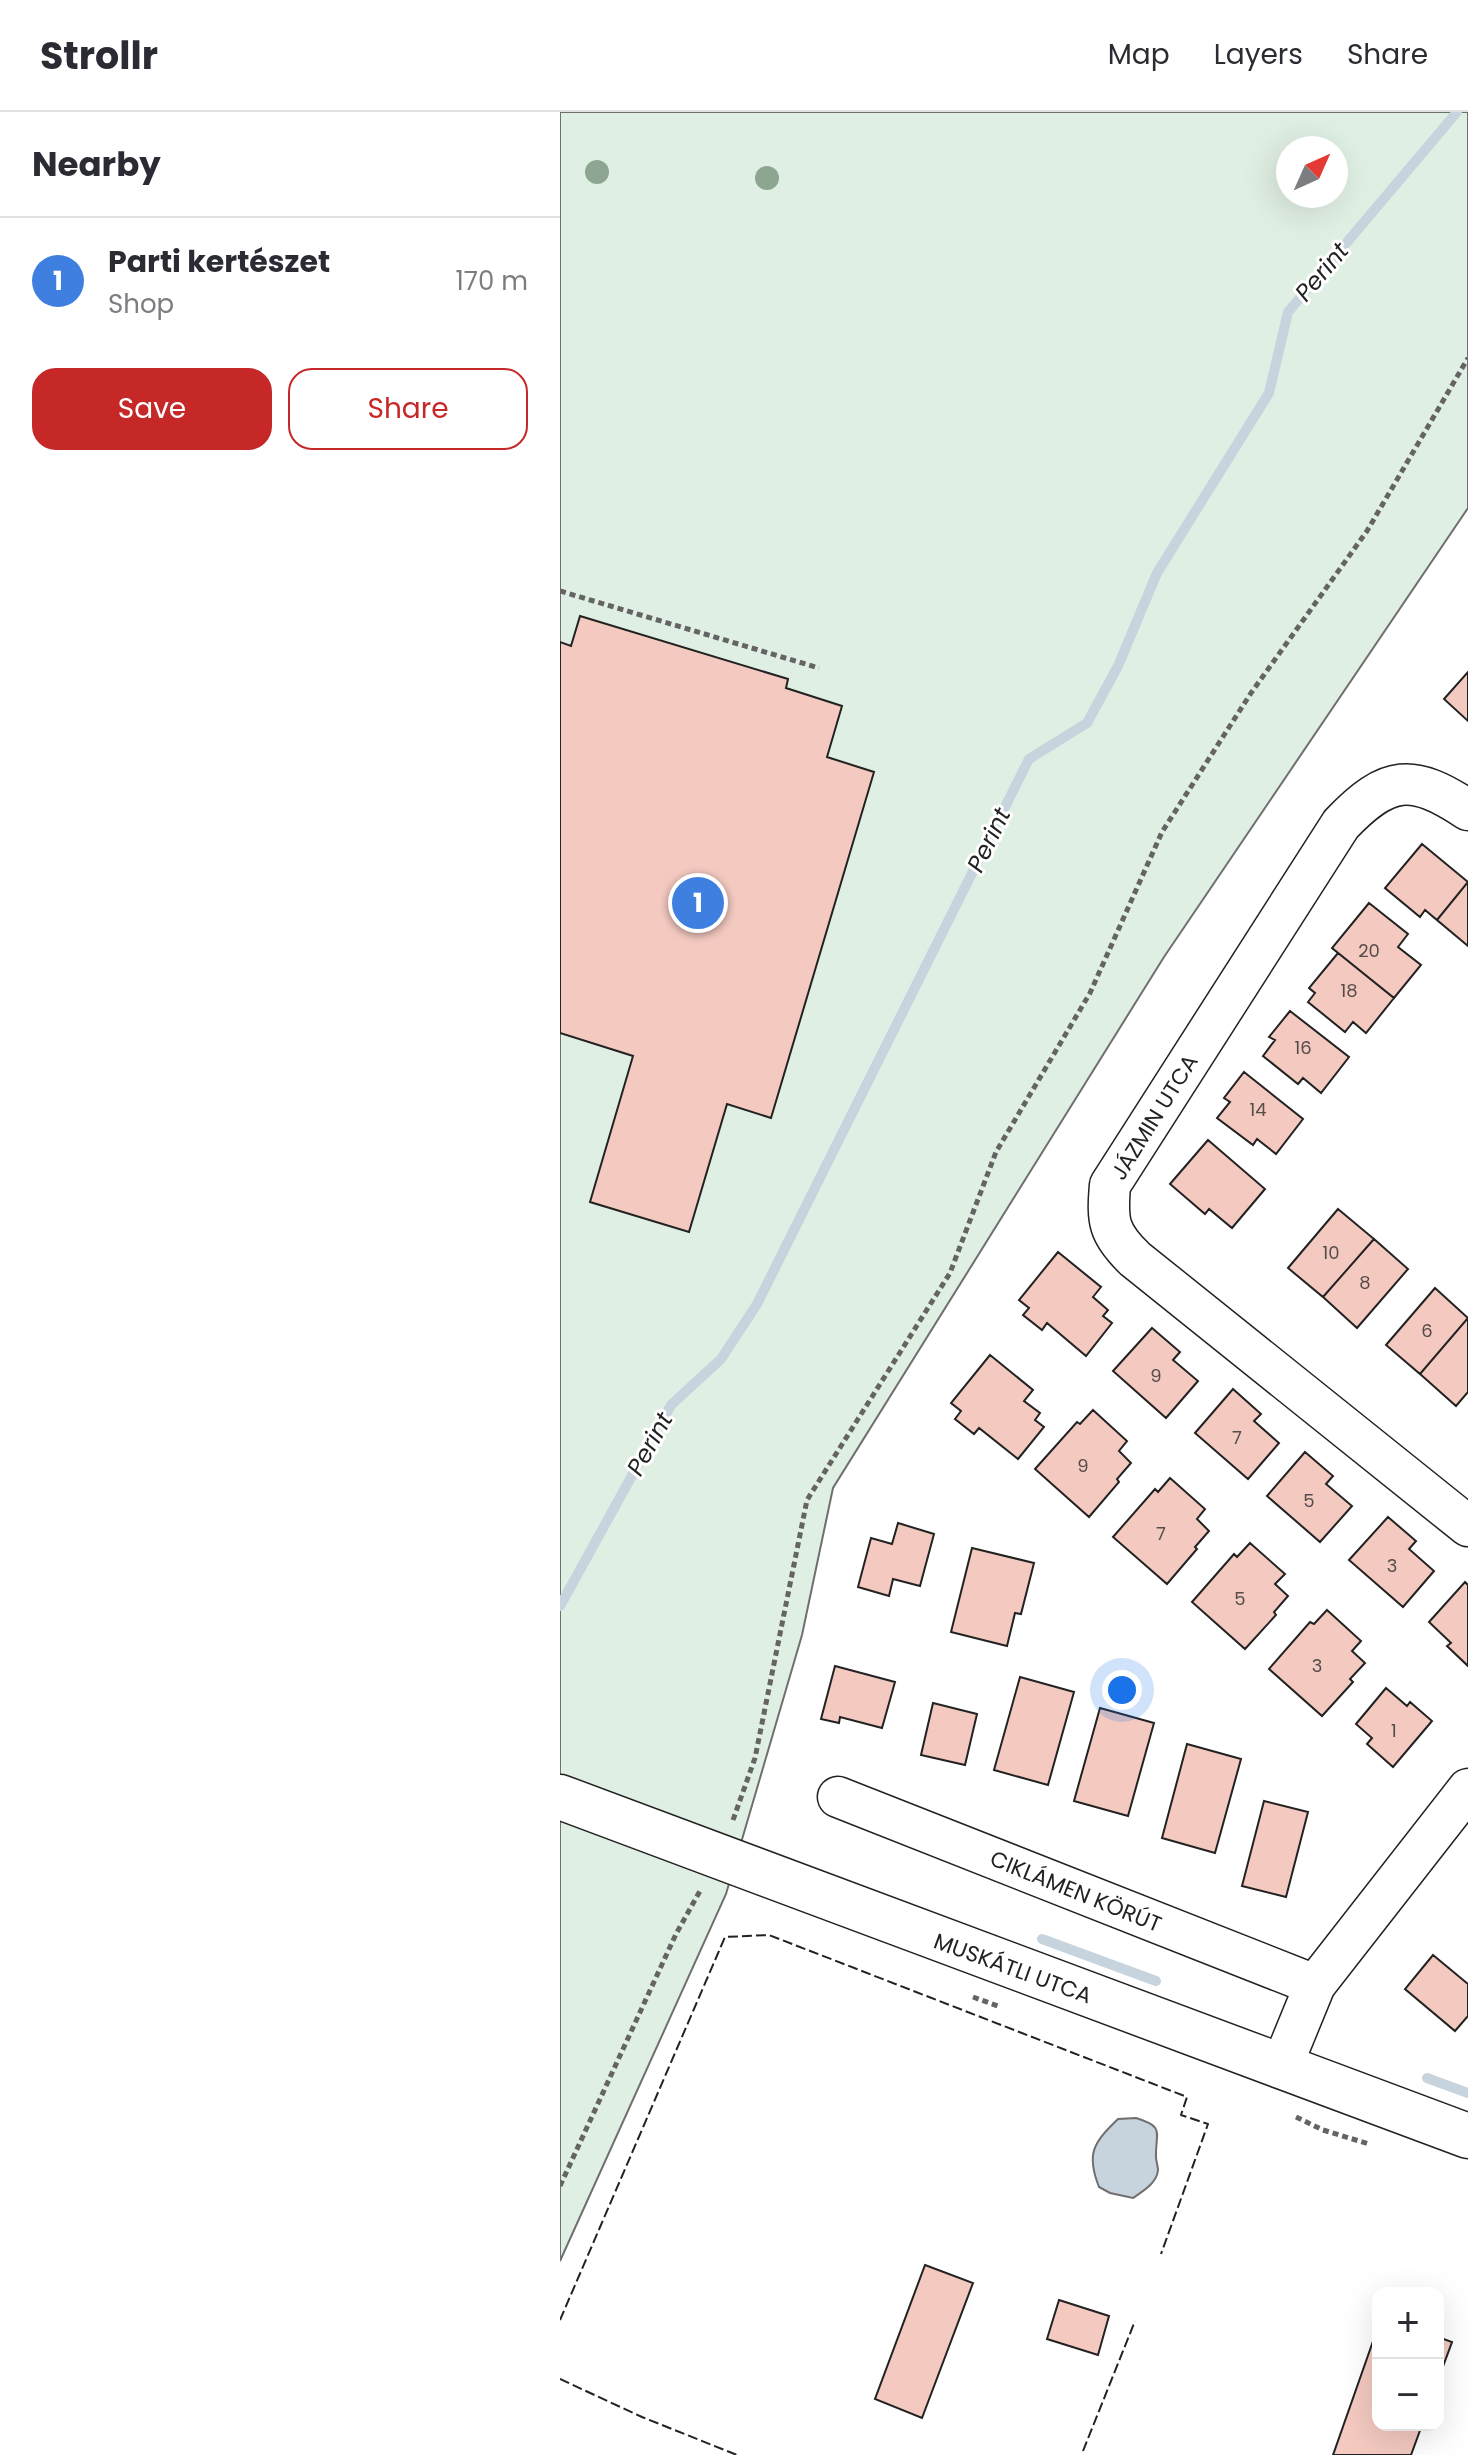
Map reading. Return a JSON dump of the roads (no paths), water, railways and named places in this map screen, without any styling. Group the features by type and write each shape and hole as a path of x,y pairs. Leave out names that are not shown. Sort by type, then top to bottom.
{"main road":[{"name":"MUSKÁTLI UTCA","path":"578,1804 1468,2136"}],"street":[{"name":"JÁZMIN UTCA","path":"1468,810 1442,793 1414,783 1392,785 1361,803 1341,824 1110,1185 1107,1216 1116,1241 1135,1259 1468,1526"},
{"path":"1281,2068 1315,1985 1468,1789"},
{"name":"CIKLÁMEN KÖRÚT","path":"838,1797 1315,1985"}],"waterway":[{"name":"Perint","path":"560,1606 671,1405 721,1359 757,1304 1029,759 1087,723 1118,666 1157,573 1269,393 1288,312 1457,112"},
{"path":"1042,1939 1156,1981"},
{"path":"1427,2078 1468,2093"}],"place":[{"name":"Parti kertészet","path":"698,903"}]}
